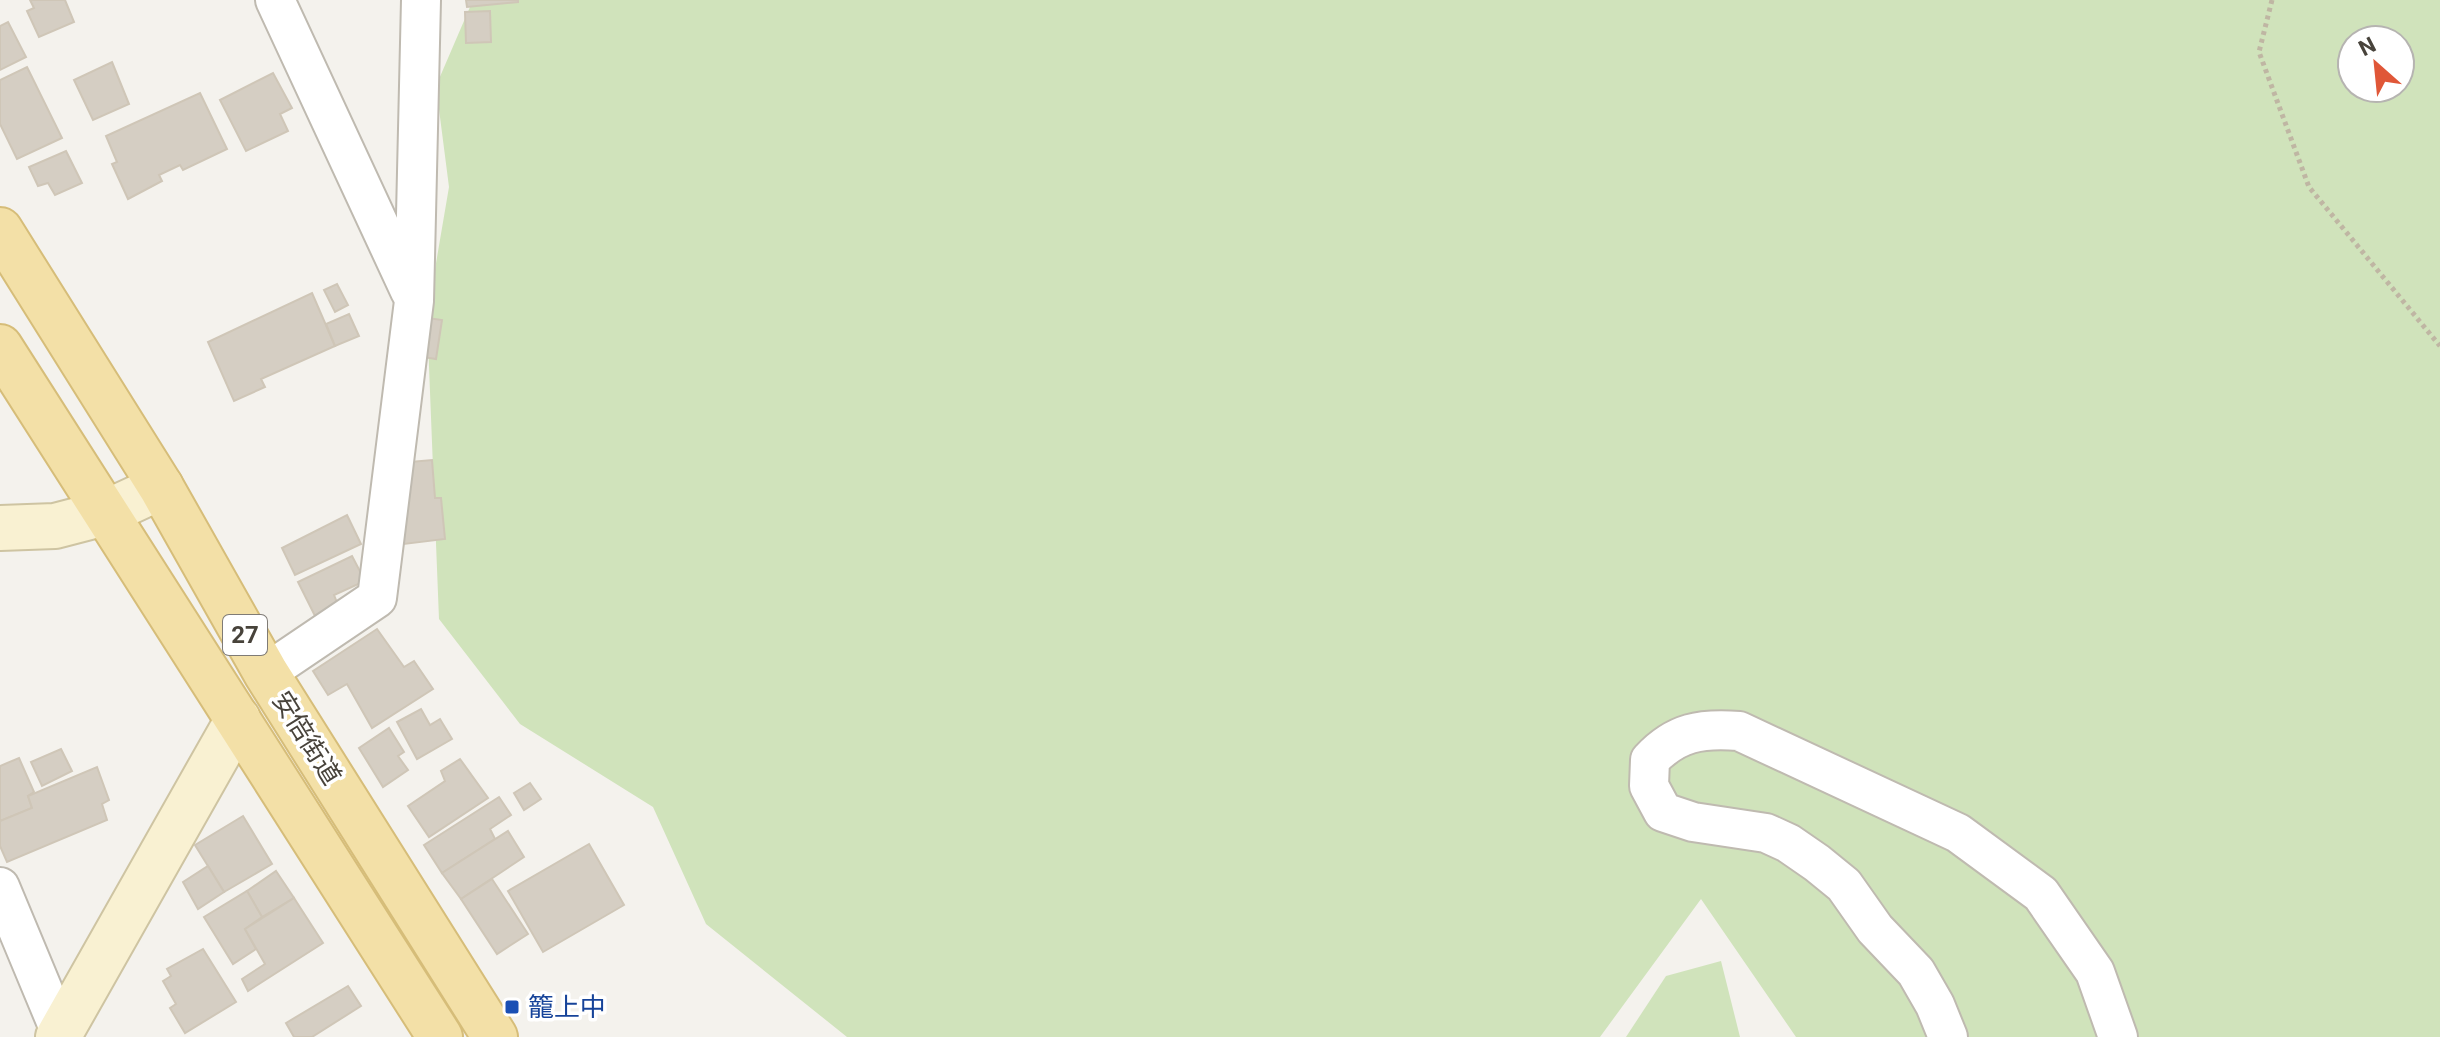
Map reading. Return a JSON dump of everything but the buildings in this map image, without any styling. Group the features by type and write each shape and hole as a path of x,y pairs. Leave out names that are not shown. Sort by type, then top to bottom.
{"main road":[{"name":"安倍街道","path":"0,230 161,487 266,673 495,1037"},
{"name":"安倍街道","path":"0,347 440,1037"}],"street":[{"path":"275,0 414,301"},
{"path":"266,673 377,598 414,301 421,0"},
{"path":"0,528 55,526 105,513 161,487"},
{"path":"59,1034 238,719"},
{"path":"1948,1037 1935,1005 1916,972 1875,929 1844,885 1817,863 1788,843 1766,833 1693,822 1663,812 1649,786 1650,760 1665,744 1685,734 1717,729 1739,731 1958,833 2041,894 2095,972 2118,1037"},
{"path":"0,887 59,1034"}],"path":[{"path":"2272,0 2259,52 2309,187 2440,346"}],"green space":[{"path":"473,0 2440,0 2440,1037 1796,1037 1701,899 1600,1037 847,1037 706,924 653,807 520,724 439,619 427,316 449,187 436,86"},
{"path":"1721,961 1740,1037 1626,1037 1666,976"}],"place":[{"name":"籠上中","path":"512,1007"}]}
